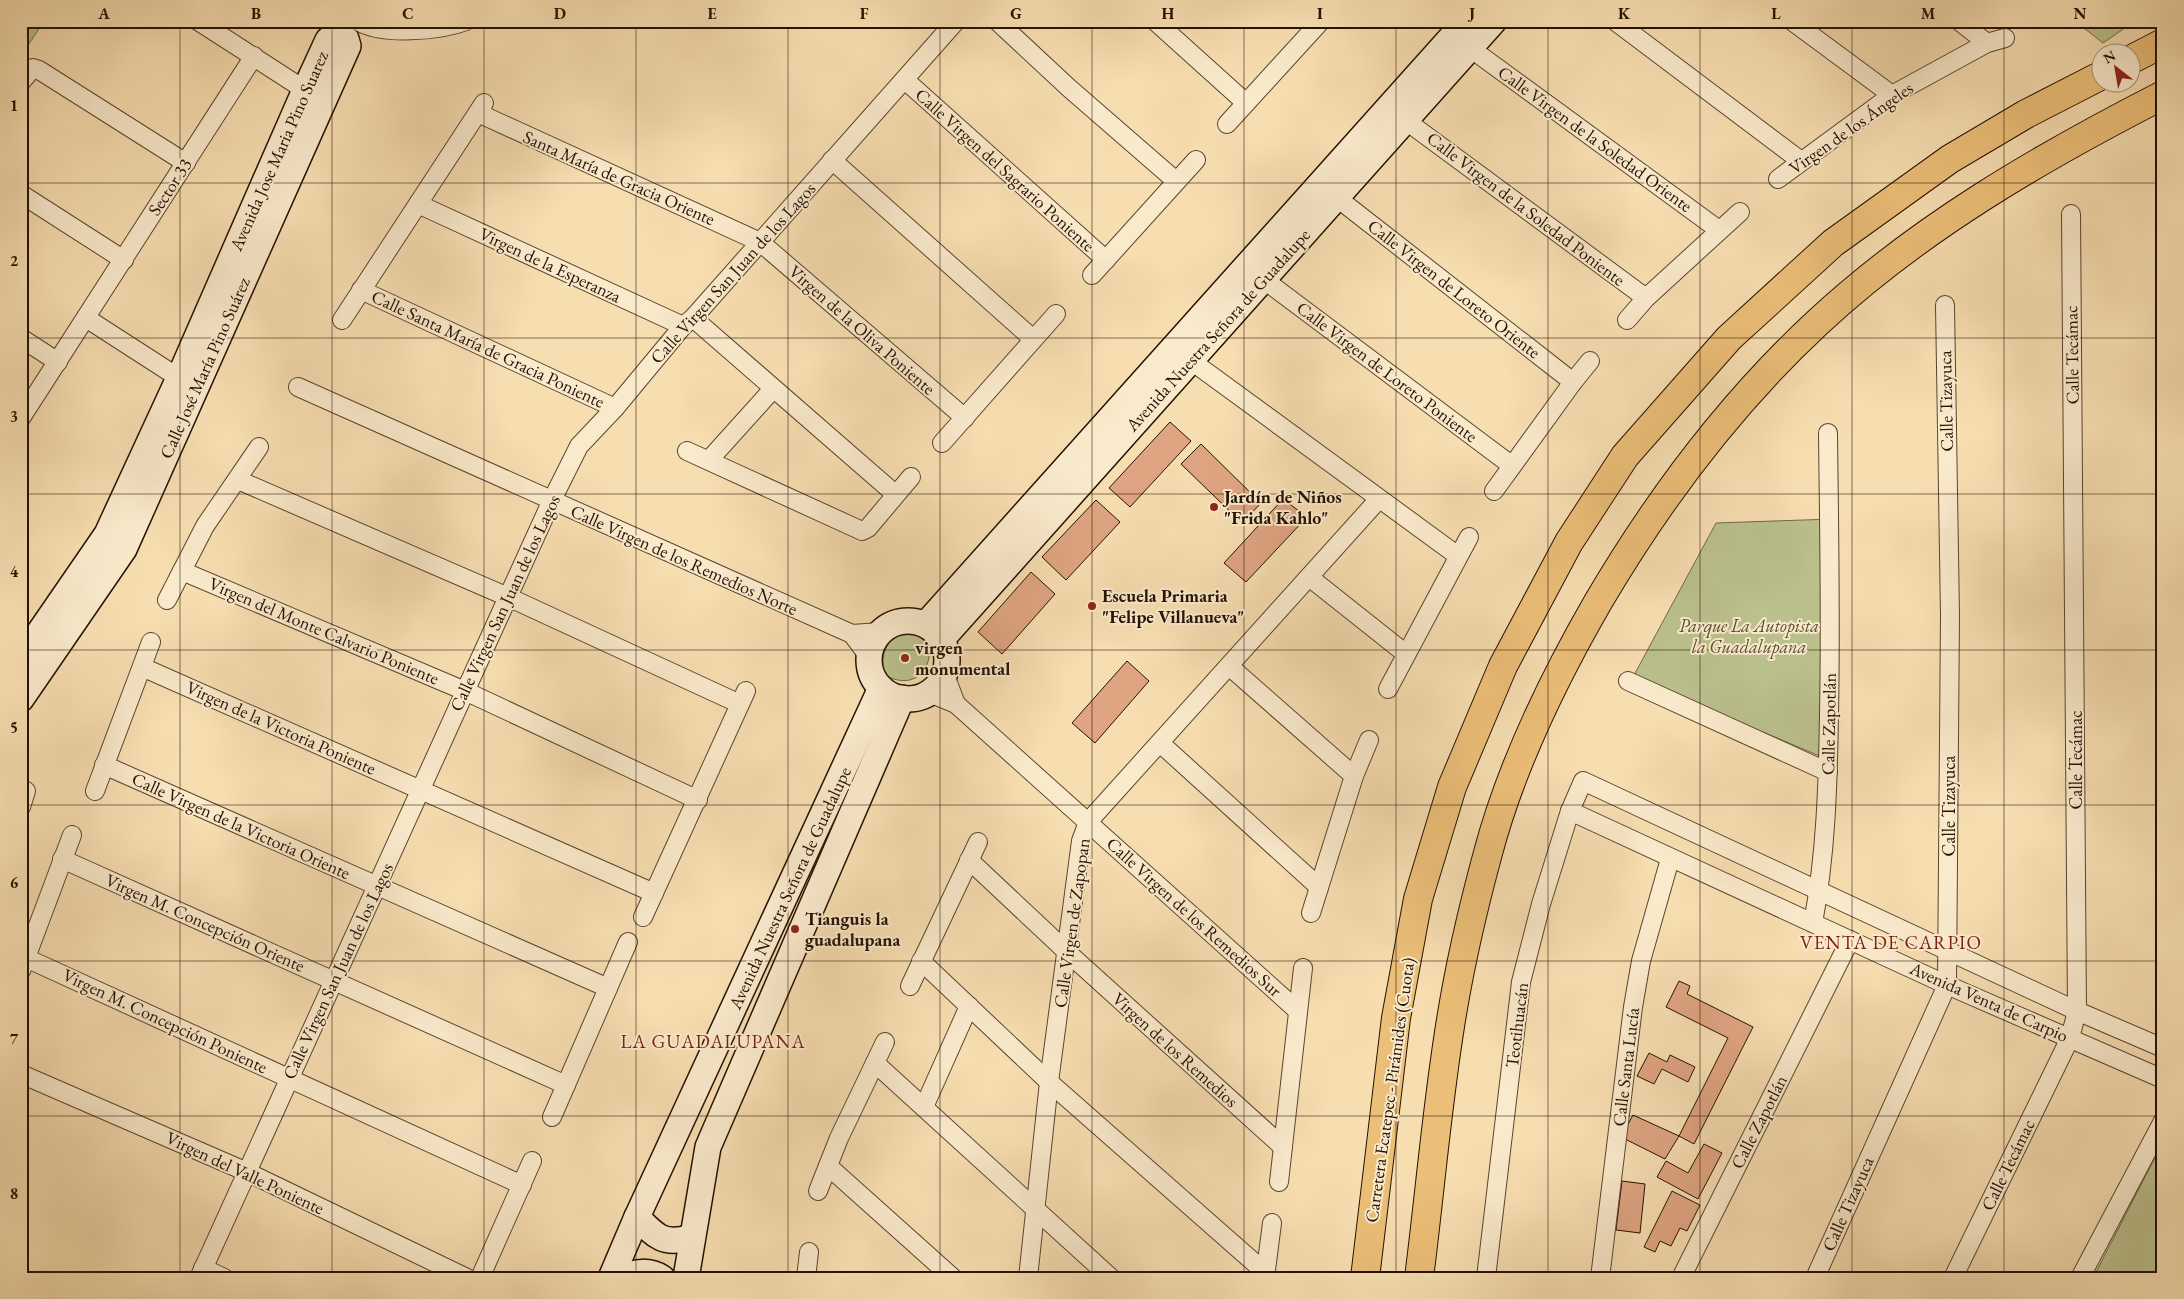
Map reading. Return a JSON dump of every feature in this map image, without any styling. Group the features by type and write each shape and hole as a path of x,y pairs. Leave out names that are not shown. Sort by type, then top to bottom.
{"highway":[{"path":"2142,54 2163,43"},
{"name":"Carretera Ecatepec - Pirámides (Cuota)","path":"1365,1278 1396,1018 1418,898 1452,786 1503,666 1569,542 1625,456 1729,338 1833,243 1950,159 2026,114 2092,80"},
{"path":"1419,1278 1451,1020 1470,924 1489,848 1516,771 1552,688 1584,627 1622,563 1664,498 1713,434 1762,378 1817,323 1873,276 1945,222 2058,150 2163,94"}],"street":[{"path":"198,21 305,90"},
{"path":"362,23 382,30 451,27 466,21"},
{"name":"Calle Virgen San Juan de los Lagos","path":"201,1273 552,500 579,446 615,408 688,322 956,21"},
{"path":"997,21 1069,88 1176,181"},
{"path":"1155,21 1246,103"},
{"path":"1615,21 1801,162"},
{"path":"1792,21 1892,95"},
{"path":"1959,21 1987,43"},
{"path":"1227,124 1315,23"},
{"name":"Avenida Nuestra Señora de Guadalupe","path":"934,632 1190,360 1263,279 1470,48 1481,23"},
{"name":"Avenida Nuestra Señora de Guadalupe","path":"934,632 1481,23"},
{"name":"Calle José María Pino Suárez","path":"21,699 124,548 188,382 348,46 346,39 337,33 328,40"},
{"name":"Virgen de los Ángeles","path":"1778,180 1892,95 1987,43 2005,38"},
{"name":"Avenida Jose Maria Pino Suarez","path":"21,659 107,534 188,382 305,90 328,40"},
{"name":"Calle Virgen de la Soledad Oriente","path":"1470,48 1719,230"},
{"name":"Sector 33","path":"21,418 254,56"},
{"path":"21,82 33,68 39,70 186,163"},
{"name":"Calle Virgen del Sagrario Poniente","path":"905,80 1106,260"},
{"name":"Santa María de Gracia Oriente","path":"418,204 481,108 760,242"},
{"name":"Calle Virgen de la Soledad Poniente","path":"1405,120 1646,298"},
{"path":"832,160 1033,339"},
{"path":"1092,274 1196,160"},
{"path":"21,194 124,260"},
{"name":"Calle Virgen de Loreto Oriente","path":"1336,197 1573,382"},
{"path":"342,320 418,204"},
{"name":"Virgen de la Esperanza","path":"418,204 688,322 773,389 895,494"},
{"path":"1627,320 1646,298 1740,212"},
{"name":"Calle Tecámac","path":"1953,1278 2070,1038 2077,1011 2071,214"},
{"name":"Virgen de la Oliva Poniente","path":"760,242 965,418"},
{"name":"Calle Virgen de Loreto Poniente","path":"1263,279 1511,465"},
{"name":"Calle Santa María de Gracia Poniente","path":"361,290 615,408"},
{"name":"Calle Tizayuca","path":"1815,1278 1947,985 1949,950 1950,615 1945,305"},
{"path":"942,443 1056,314"},
{"path":"86,318 188,382"},
{"path":"21,338 58,362"},
{"path":"1190,360 1458,556"},
{"path":"1494,491 1511,465 1590,361"},
{"name":"Calle Virgen de los Remedios Norte","path":"298,387 852,634 880,632"},
{"path":"709,460 773,389"},
{"name":"Calle Zapotlán","path":"1814,924 1820,891 1828,772 1830,627 1828,433"},
{"path":"167,600 205,526 259,447"},
{"path":"687,451 862,531 868,528 911,477"},
{"path":"238,480 743,697 698,800 643,917"},
{"name":"Calle Virgen de Zapopan","path":"1028,1278 1050,1082 1081,841 1088,822 1379,499"},
{"path":"1388,689 1469,537"},
{"name":"Virgen del Monte Calvario Poniente","path":"182,571 465,691 698,800"},
{"path":"1309,577 1406,654"},
{"path":"914,620 934,632 947,650 948,663 937,684 912,699 892,693 870,669 869,657 872,644 880,632 890,625 914,620"},
{"name":"Calle Virgen de los Remedios Norte","path":"852,634 869,657"},
{"path":"95,791 151,642"},
{"path":"1229,666 1354,776"},
{"name":"Virgen de la Victoria Poniente","path":"142,667 654,893"},
{"path":"1628,681 1828,772"},
{"name":"Calle Virgen de los Remedios Sur","path":"937,684 956,704 1298,1011"},
{"name":"Avenida Nuestra Señora de Guadalupe","path":"611,1278 637,1217 892,693"},
{"name":"Avenida Nuestra Señora de Guadalupe","path":"686,1278 691,1237 708,1147 892,693"},
{"path":"1312,913 1354,776 1369,740"},
{"path":"1160,743 1319,887"},
{"name":"Calle Virgen de la Victoria Oriente","path":"104,765 608,988"},
{"name":"Avenida Venta de Carpio","path":"1583,781 2077,1011 2163,1048"},
{"name":"Teotihuacán","path":"1486,1278 1521,982 1540,904 1570,812 1583,781"},
{"path":"21,788 26,792 21,807"},
{"name":"Avenida Venta de Carpio","path":"1570,812 1947,985 2163,1079"},
{"path":"24,964 72,835"},
{"path":"910,986 978,842"},
{"name":"Calle Santa Lucía","path":"1600,1278 1633,1007 1641,961 1670,859"},
{"name":"Virgen M. Concepción Oriente","path":"62,860 566,1085"},
{"name":"Virgen de los Remedios","path":"969,860 1283,1146"},
{"name":"Calle Zapotlán","path":"1681,1278 1850,940"},
{"path":"552,1117 628,942"},
{"path":"921,961 1050,1082 1265,1275"},
{"name":"Virgen M. Concepción Poniente","path":"24,964 289,1078 522,1185"},
{"path":"1279,1182 1304,968"},
{"path":"924,1107 969,1006"},
{"path":"818,1191 839,1138 885,1042"},
{"path":"875,1063 1111,1278"},
{"name":"Virgen del Valle Poniente","path":"21,1074 247,1172 467,1278"},
{"path":"2080,1278 2163,1121"},
{"path":"480,1278 532,1161"},
{"path":"828,1166 953,1278"},
{"path":"637,1217 655,1236 675,1242 691,1237"},
{"path":"1265,1275 1272,1223"},
{"path":"806,1278 810,1252"},
{"path":"622,1278 632,1273 645,1272 662,1278"},
{"path":"201,1273 224,1278"}],"green space":[{"path":"21,21 44,21 21,56"},
{"path":"2075,21 2135,21 2104,42 2102,42"},
{"name":"Parque La Autopista la Guadalupana","path":"1833,519 1829,760 1633,677 1716,523"},
{"path":"916,627 928,634 930,645 927,665 922,673 906,681 896,680 884,675 883,657 889,644 900,633"},
{"path":"2163,1142 2163,1278 2093,1278"}],"building":[{"path":"1170,422 1191,441 1130,507 1109,488"},
{"path":"1201,444 1261,503 1242,523 1181,464"},
{"path":"1283,499 1307,517 1246,582 1224,563"},
{"path":"1096,500 1120,522 1066,580 1042,557"},
{"path":"1031,572 1055,594 1002,654 978,632"},
{"path":"1127,661 1149,681 1095,743 1072,723"},
{"path":"1679,981 1690,986 1687,994 1753,1027 1694,1144 1679,1136 1728,1038 1666,1007"},
{"path":"1649,1053 1667,1062 1670,1055 1695,1067 1688,1082 1662,1069 1654,1084 1637,1076"},
{"path":"1633,1115 1679,1136 1665,1159 1621,1137"},
{"path":"1704,1144 1722,1153 1698,1199 1657,1177 1666,1161 1688,1173"},
{"path":"1622,1181 1645,1184 1640,1233 1616,1230"},
{"path":"1672,1191 1700,1205 1687,1231 1680,1228 1671,1246 1660,1241 1655,1252 1644,1247"}],"place":[{"name":"Jardín de Niños \"Frida Kahlo\"","path":"1214,507"},
{"name":"Escuela Primaria \"Felipe Villanueva\"","path":"1092,606"},
{"name":"virgen monumental","path":"905,658"},
{"name":"Tianguis la guadalupana","path":"795,929"}],"district":[{"name":"VENTA DE CARPIO","path":"1891,942"},
{"name":"LA GUADALUPANA","path":"713,1041"}]}
